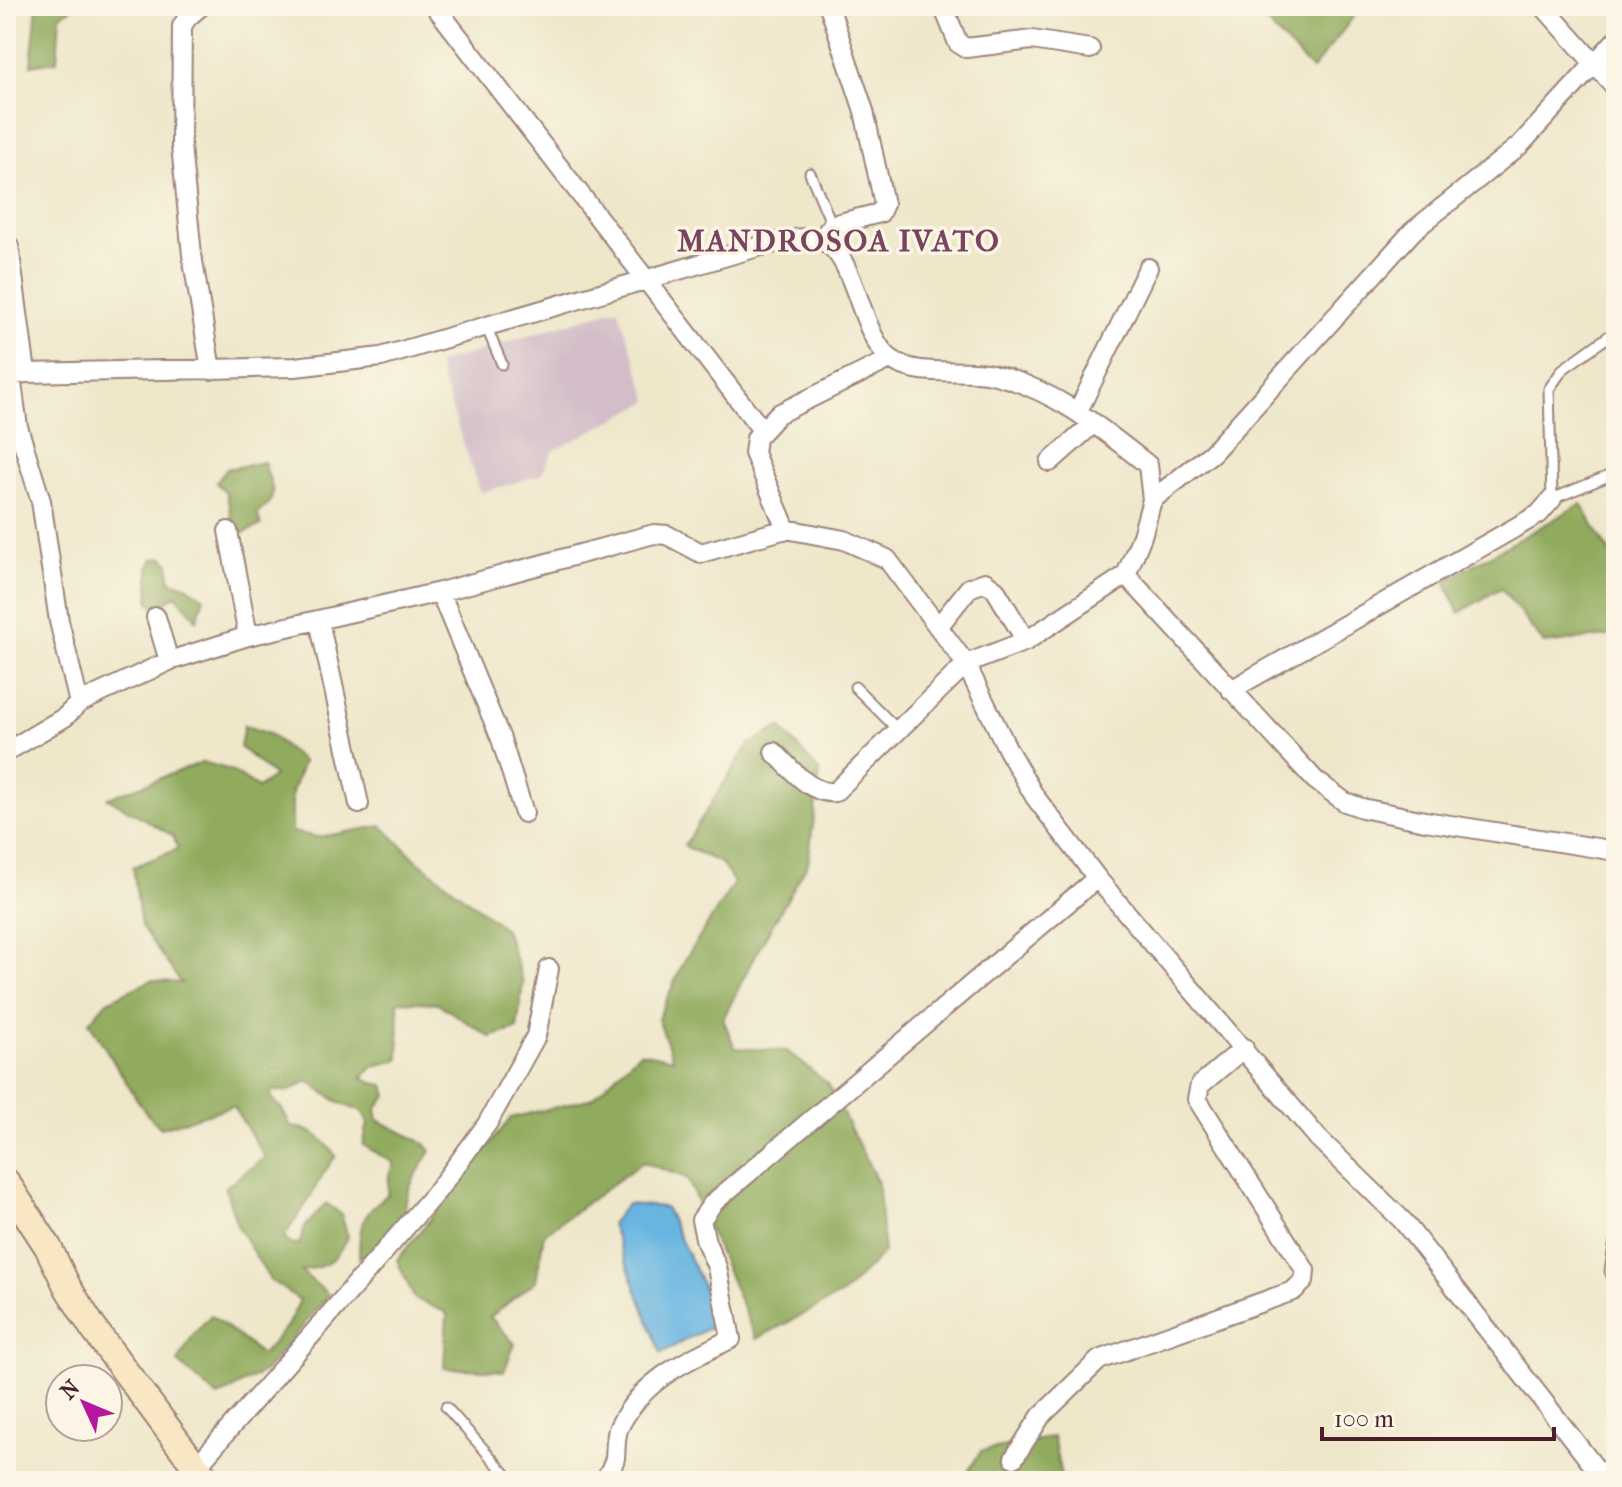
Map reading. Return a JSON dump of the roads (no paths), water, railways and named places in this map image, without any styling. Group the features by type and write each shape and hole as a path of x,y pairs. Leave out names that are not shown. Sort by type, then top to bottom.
{"main road":[{"path":"6,1182 48,1247 68,1288 93,1328 202,1474"}],"street":[{"path":"201,6 182,26 181,146 192,255 211,370"},
{"path":"435,6 762,430"},
{"path":"14,375 295,367 381,357 761,246 826,232 880,213 884,204 864,111 829,6"},
{"path":"943,6 958,43 966,48 1032,40 1090,49"},
{"path":"1543,6 1616,88"},
{"path":"1152,500 1212,453 1413,231 1520,145 1616,40"},
{"path":"774,752 811,786 827,793 835,792 966,664 1026,641 1126,575 1152,500 1148,465 1078,411 1035,388 990,374 925,370 890,359 877,343 826,232"},
{"path":"9,246 18,427 41,501 59,621 79,703"},
{"path":"1078,411 1148,268"},
{"path":"786,529 754,453 756,438 778,414 890,359"},
{"path":"1050,462 1094,423"},
{"path":"1231,690 1539,514 1552,499"},
{"path":"6,752 65,717 79,703 169,661 248,636 440,592 654,534 667,535 701,553 786,529 844,540 887,559 966,664 1035,797 1097,878 1318,1138 1403,1221 1596,1469"},
{"path":"228,531 248,636"},
{"path":"1126,575 1315,780 1345,802 1425,821 1616,851"},
{"path":"938,627 969,588 985,582 995,589 1026,641"},
{"path":"440,592 501,739 524,813"},
{"path":"156,617 169,661"},
{"path":"319,621 359,804"},
{"path":"605,1481 614,1461 618,1429 635,1402 657,1379 688,1359 731,1339 717,1267 701,1220 713,1203 1097,878"},
{"path":"202,1474 438,1190 487,1124 536,1036 549,969"},
{"path":"1014,1458 1041,1416 1099,1360 1293,1291 1304,1281 1305,1270 1197,1099 1200,1085 1244,1048"}],"lane":[{"path":"810,173 826,232"},
{"path":"486,326 502,364"},
{"path":"1616,331 1563,369 1549,389 1552,499 1616,473"},
{"path":"855,687 898,730"},
{"path":"1616,1234 1610,1271 1616,1285"},
{"path":"446,1407 512,1481"}],"water":[{"path":"627,1204 665,1207 720,1322 661,1353 611,1224"}],"district":[{"name":"MANDROSOA IVATO","path":"839,241"}]}
